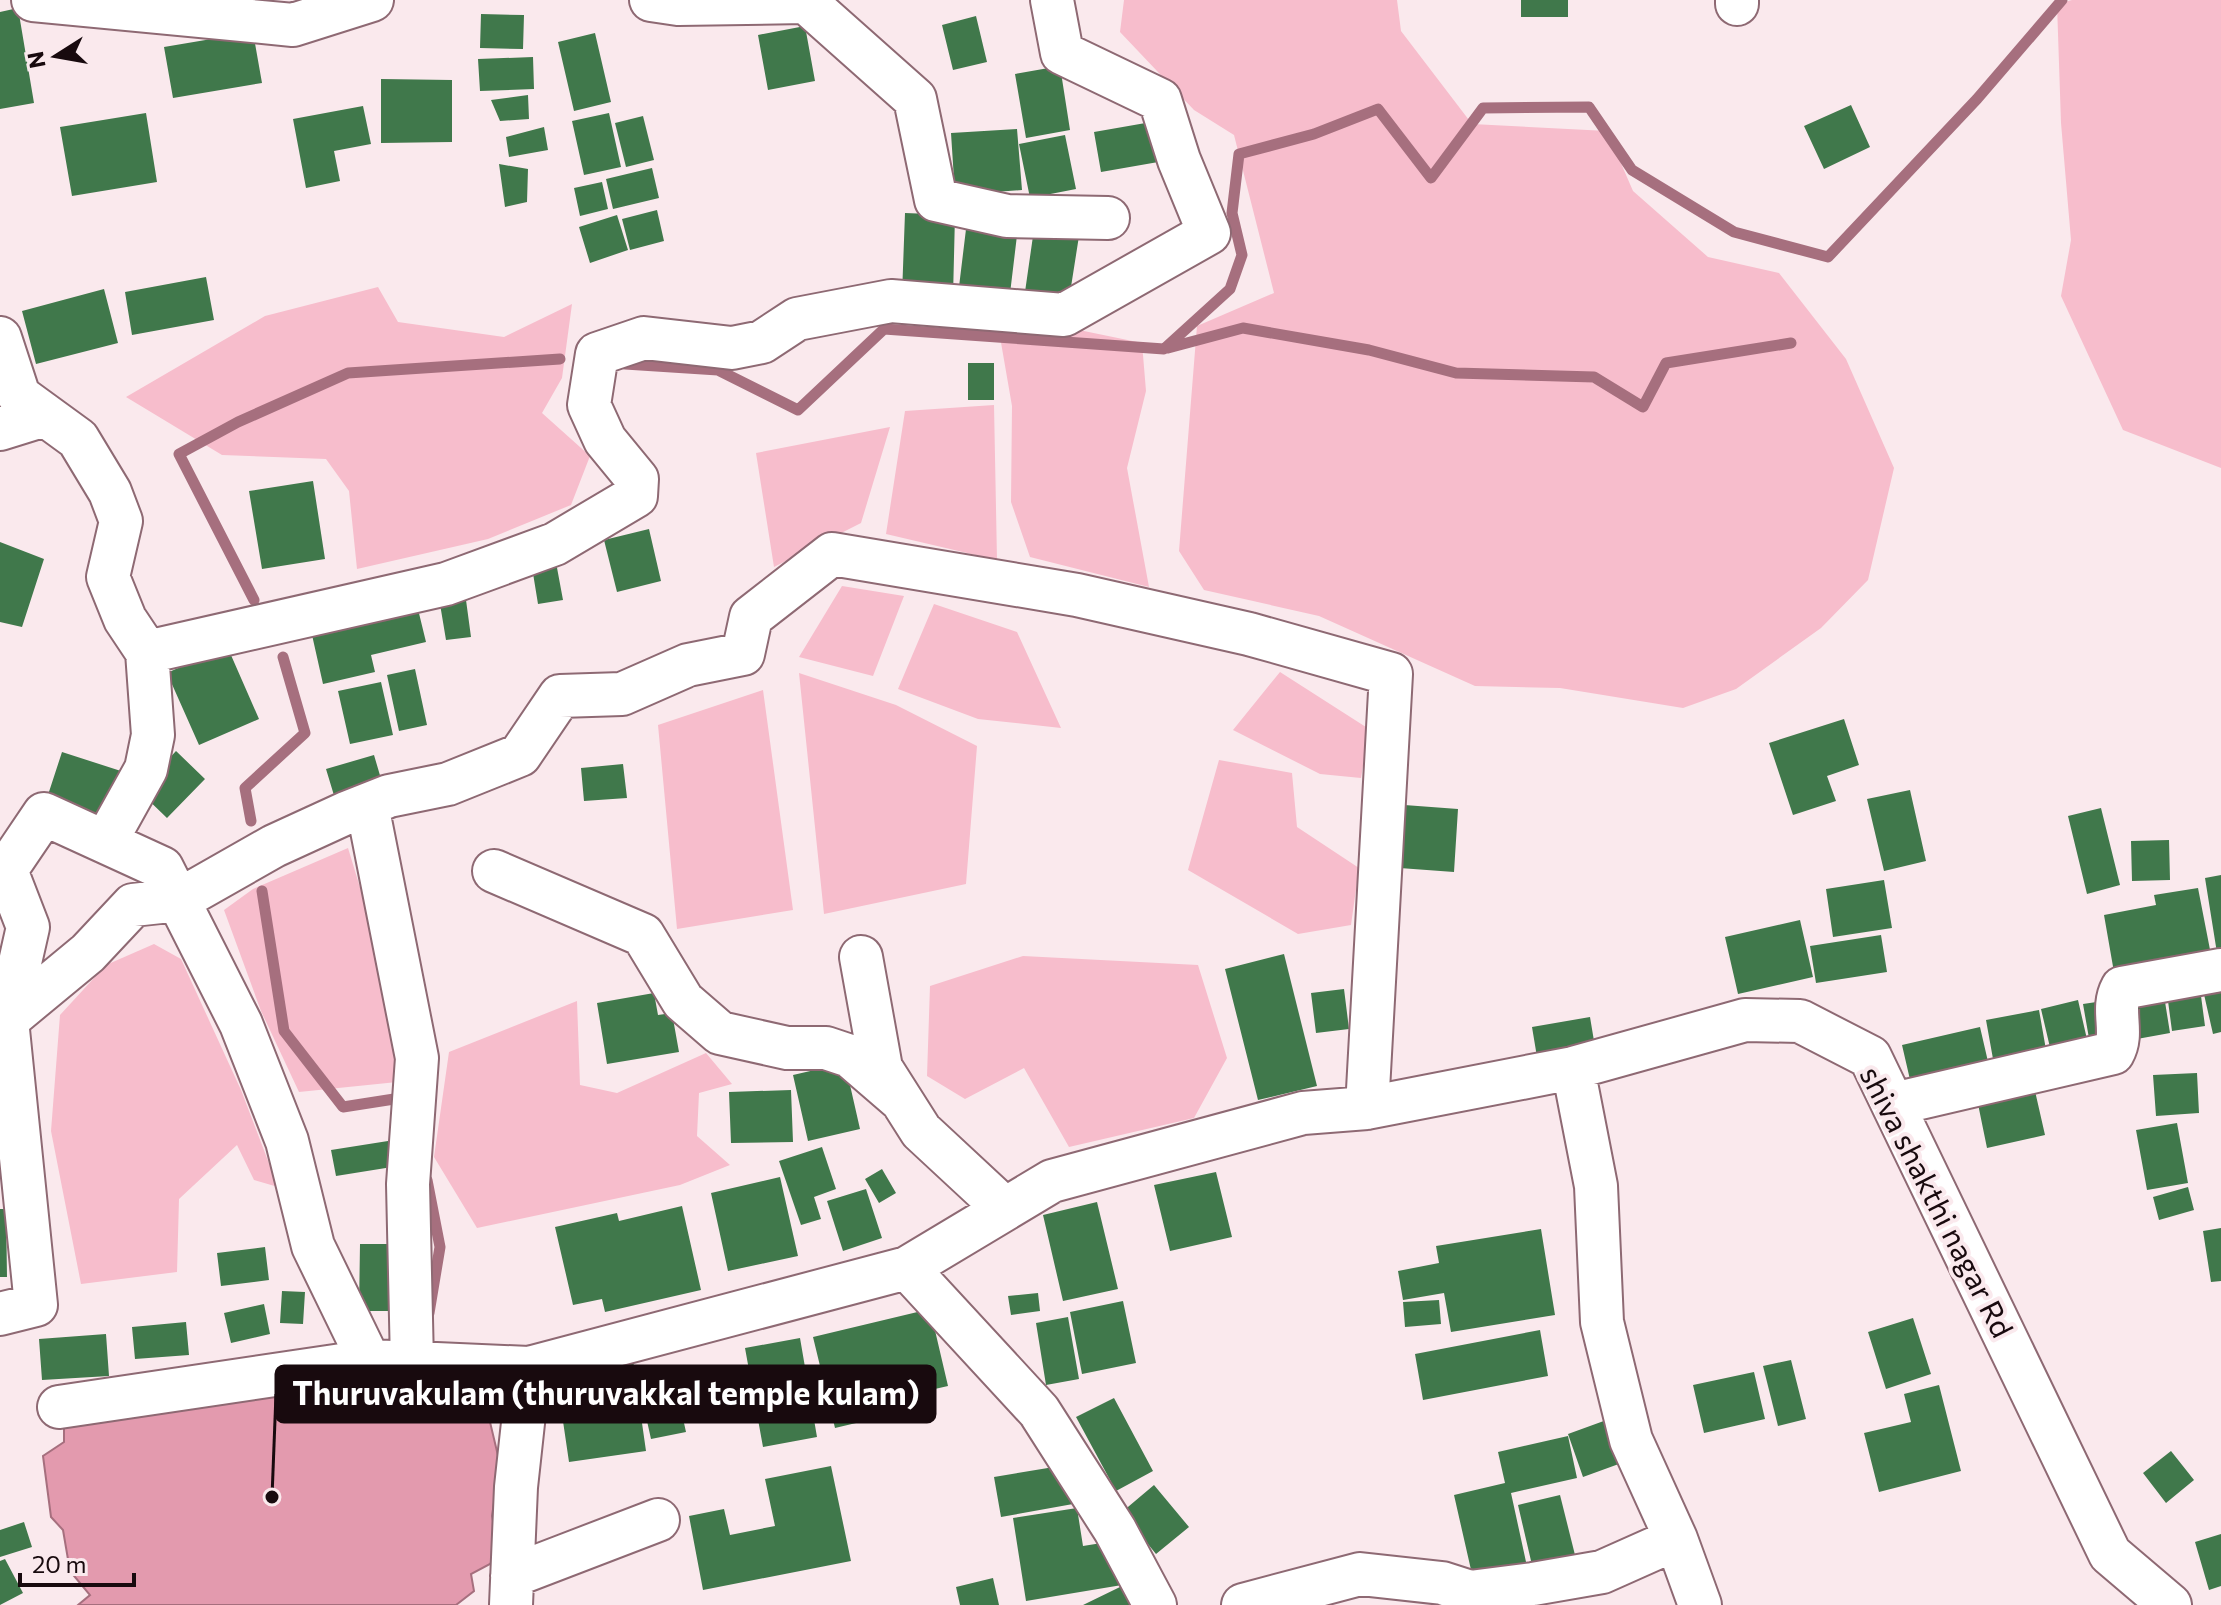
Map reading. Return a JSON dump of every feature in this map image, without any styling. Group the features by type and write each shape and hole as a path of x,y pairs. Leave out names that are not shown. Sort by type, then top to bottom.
{"street":[{"path":"55,1 156,6 293,25 372,0"},
{"path":"651,0 678,4 806,2 915,99 936,200 1007,216 1108,218"},
{"path":"147,652 446,584 555,544 636,496 637,479 605,440 589,405 597,354 644,338 732,348 762,342 797,319 891,301 1064,315 1209,233 1179,160 1160,100 1062,53 1052,0"},
{"path":"0,338 19,396 78,439 110,492 121,521 108,577 125,619 147,652 153,735 148,758 106,841"},
{"path":"0,429 45,415"},
{"path":"4,1018 88,953 133,905 179,900 274,846 367,805 389,796 448,784 520,755 560,696 622,694 688,665 743,654 751,617 832,554 1077,595 1249,634 1391,674 1367,1108"},
{"path":"367,805 417,1058 408,1184 412,1363"},
{"path":"0,1314 36,1305 4,1018 28,927 6,870 44,814 162,868 241,1024 287,1141 313,1246 369,1361"},
{"path":"494,871 643,935 683,1001 720,1033 787,1048 826,1048 850,1056 901,1100"},
{"path":"861,957 881,1068 921,1131 1005,1209"},
{"path":"1894,1104 2113,1053 2119,1041 2114,1003 2122,988 2221,970"},
{"name":"shiva shakthi nagar Rd","path":"59,1407 369,1361 529,1368 907,1268 1052,1181 1303,1113 1367,1108 1573,1068 1745,1020 1800,1021 1870,1057 2110,1554 2170,1605"},
{"path":"1573,1068 1596,1186 1602,1322 1631,1440 1676,1539 1700,1605"},
{"path":"907,1268 1039,1411 1115,1530 1155,1605"},
{"path":"529,1368 516,1487 511,1591 658,1520"},
{"path":"1243,1605 1360,1574 1442,1583 1470,1592 1533,1584 1602,1572 1676,1539"}],"shaded area":[{"path":"1124,0 1397,0 1401,31 1472,124 1607,131 1633,191 1708,257 1779,273 1846,359 1894,468 1868,580 1821,628 1736,689 1683,708 1560,688 1475,686 1319,616 1204,590 1179,551 1197,326 1274,293 1234,135 1194,110 1120,32"},
{"path":"2072,0 2221,0 2221,468 2123,430 2061,296 2071,240 2061,123 2057,4"},
{"path":"378,287 398,322 504,337 572,304 562,378 542,413 590,456 571,505 488,539 357,569 349,491 326,459 222,455 126,397 265,316"},
{"path":"1022,327 1079,330 1142,343 1146,391 1127,468 1149,587 1030,557 1011,502 1012,406 999,331"},
{"path":"994,405 997,560 886,534 905,411"},
{"path":"890,427 861,523 774,567 756,453"},
{"path":"842,586 904,596 873,676 799,657"},
{"path":"934,604 1017,632 1061,728 978,719 898,689"},
{"path":"1280,672 1369,729 1361,778 1320,774 1233,730"},
{"path":"799,673 896,705 977,746 966,884 824,914"},
{"path":"763,690 793,910 677,929 658,725"},
{"path":"1219,760 1292,773 1297,827 1359,868 1351,925 1298,934 1188,870"},
{"path":"348,848 380,953 407,1081 299,1092 261,1011 224,910 253,889"},
{"path":"154,944 181,959 241,1090 278,1187 254,1180 237,1145 179,1199 177,1272 81,1284 51,1131 60,1015 106,965"},
{"path":"1023,956 1198,965 1227,1058 1194,1118 1069,1147 1024,1068 965,1099 927,1076 930,986"},
{"path":"577,1001 580,1085 617,1093 706,1053 732,1084 699,1093 697,1136 730,1165 680,1185 477,1228 434,1157 449,1052"},
{"path":"247,1387 317,1391 380,1389 458,1395 490,1422 500,1464 492,1516 499,1551 490,1564 471,1574 474,1591 456,1605 78,1605 90,1595 70,1571 63,1530 51,1517 43,1456 64,1442 64,1424"}],"building":[{"path":"1521,0 1568,0 1568,17 1521,17"},
{"path":"18,8 34,103 0,109 0,12"},
{"path":"481,14 524,15 523,49 480,48"},
{"path":"976,16 987,62 953,70 942,25"},
{"path":"805,26 815,81 768,90 758,35"},
{"path":"253,32 262,83 173,98 164,47"},
{"path":"595,33 611,102 574,111 558,42"},
{"path":"533,57 534,89 480,91 478,59"},
{"path":"1060,66 1070,130 1026,138 1015,74"},
{"path":"381,79 452,80 452,142 381,143"},
{"path":"528,95 529,119 500,121 491,100"},
{"path":"1851,105 1870,147 1824,169 1804,126"},
{"path":"363,106 371,144 334,151 340,181 306,188 293,119"},
{"path":"146,113 157,182 72,196 60,127"},
{"path":"609,113 621,167 584,175 572,121"},
{"path":"643,116 654,160 626,167 615,123"},
{"path":"1157,121 1164,161 1101,172 1094,132"},
{"path":"544,127 548,150 509,157 506,137"},
{"path":"1017,129 1022,190 955,195 951,133"},
{"path":"1065,135 1076,189 1030,198 1019,144"},
{"path":"499,164 528,169 527,202 505,207"},
{"path":"652,168 659,198 613,209 606,179"},
{"path":"602,182 608,209 580,216 574,188"},
{"path":"657,210 664,241 630,250 622,219"},
{"path":"905,213 955,215 953,297 902,295"},
{"path":"617,215 628,250 590,263 579,227"},
{"path":"967,221 1018,227 1009,302 958,295"},
{"path":"1034,229 1079,236 1068,306 1024,299"},
{"path":"206,277 214,320 132,335 125,292"},
{"path":"104,289 118,343 36,364 22,311"},
{"path":"968,363 994,363 994,400 968,400"},
{"path":"313,481 325,559 262,569 249,491"},
{"path":"649,529 661,581 617,592 604,540"},
{"path":"0,542 44,559 22,627 0,622"},
{"path":"555,557 563,600 538,604 531,561"},
{"path":"466,600 471,637 446,640 440,604"},
{"path":"416,601 426,642 371,655 375,672 323,684 310,626"},
{"path":"227,646 259,719 199,745 167,673"},
{"path":"415,669 427,725 399,731 387,675"},
{"path":"381,682 393,735 350,744 338,691"},
{"path":"1844,719 1859,765 1827,776 1836,801 1793,815 1769,743"},
{"path":"176,751 205,779 167,818 139,791"},
{"path":"62,752 124,772 108,821 46,801"},
{"path":"374,755 384,789 336,802 326,769"},
{"path":"623,764 627,798 584,801 581,768"},
{"path":"1910,790 1926,861 1884,871 1867,799"},
{"path":"1391,804 1458,809 1454,872 1386,867"},
{"path":"2101,808 2120,885 2087,894 2068,816"},
{"path":"2169,840 2170,880 2132,881 2131,841"},
{"path":"2221,875 2221,953 2217,953 2205,878"},
{"path":"1884,880 1892,928 1833,937 1826,889"},
{"path":"2198,888 2212,960 2115,978 2104,915 2156,905 2154,895"},
{"path":"1800,920 1813,977 1738,994 1725,937"},
{"path":"1881,935 1887,972 1816,983 1810,946"},
{"path":"1284,954 1317,1086 1258,1100 1225,969"},
{"path":"2199,981 2205,1026 2172,1031 2166,986"},
{"path":"2162,983 2170,1033 2126,1041 2118,991"},
{"path":"2221,986 2221,1032 2213,1034 2203,990"},
{"path":"1344,989 1349,1029 1316,1033 1311,993"},
{"path":"654,993 658,1015 672,1013 679,1052 607,1064 597,1003"},
{"path":"2078,1000 2089,1048 2052,1056 2041,1009"},
{"path":"2110,1000 2118,1039 2090,1044 2083,1004"},
{"path":"2039,1010 2048,1061 1995,1070 1986,1020"},
{"path":"1590,1017 1595,1047 1537,1057 1532,1027"},
{"path":"1980,1027 1989,1066 1911,1084 1902,1045"},
{"path":"845,1063 860,1129 808,1141 793,1075"},
{"path":"2197,1073 2199,1113 2156,1116 2153,1075"},
{"path":"791,1090 793,1142 731,1143 729,1092"},
{"path":"2035,1091 2045,1135 1987,1148 1978,1104"},
{"path":"2177,1123 2188,1183 2147,1190 2136,1130"},
{"path":"388,1141 392,1167 336,1176 331,1150"},
{"path":"822,1147 836,1189 814,1197 821,1219 801,1225 779,1161"},
{"path":"882,1169 896,1193 879,1203 865,1179"},
{"path":"1216,1172 1232,1237 1170,1251 1154,1185"},
{"path":"780,1177 798,1256 728,1271 711,1193"},
{"path":"2188,1187 2194,1210 2159,1220 2153,1197"},
{"path":"866,1189 882,1238 843,1251 827,1201"},
{"path":"1097,1202 1118,1289 1063,1301 1043,1215"},
{"path":"682,1206 701,1290 605,1312 602,1299 573,1305 555,1227 617,1213 619,1221"},
{"path":"0,1209 6,1209 7,1277 0,1277"},
{"path":"2221,1228 2221,1281 2211,1282 2203,1231"},
{"path":"1541,1229 1555,1315 1451,1332 1444,1293 1403,1300 1398,1271 1439,1263 1436,1246"},
{"path":"360,1244 401,1244 400,1311 359,1311"},
{"path":"265,1247 269,1280 221,1286 217,1253"},
{"path":"282,1291 305,1292 303,1324 280,1323"},
{"path":"1038,1293 1040,1311 1011,1315 1008,1296"},
{"path":"1439,1300 1441,1324 1405,1327 1403,1302"},
{"path":"1123,1301 1136,1363 1082,1374 1070,1312"},
{"path":"264,1304 270,1334 231,1343 224,1313"},
{"path":"930,1309 948,1386 869,1404 873,1419 835,1428 813,1337"},
{"path":"1068,1317 1079,1379 1046,1385 1036,1323"},
{"path":"1913,1318 1931,1374 1886,1389 1868,1332"},
{"path":"186,1322 189,1355 135,1359 132,1327"},
{"path":"1540,1330 1548,1376 1423,1400 1415,1354"},
{"path":"106,1334 109,1376 42,1380 39,1339"},
{"path":"800,1338 817,1437 763,1447 745,1348"},
{"path":"632,1353 646,1451 569,1462 559,1394 582,1391 579,1361"},
{"path":"1791,1360 1806,1419 1778,1426 1763,1366"},
{"path":"1754,1372 1765,1419 1704,1433 1693,1385"},
{"path":"1939,1385 1961,1471 1879,1492 1864,1433 1911,1422 1904,1394"},
{"path":"678,1396 686,1432 651,1439 643,1403"},
{"path":"1114,1398 1153,1471 1116,1491 1076,1417"},
{"path":"1634,1410 1649,1453 1583,1477 1568,1434"},
{"path":"1568,1436 1577,1478 1511,1493 1528,1571 1474,1583 1454,1495 1505,1483 1498,1452"},
{"path":"2171,1451 2194,1480 2166,1503 2143,1473"},
{"path":"1066,1465 1073,1504 1001,1517 994,1477"},
{"path":"831,1466 851,1561 703,1590 689,1516 724,1509 730,1535 775,1526 765,1479"},
{"path":"1154,1485 1189,1527 1156,1554 1122,1512"},
{"path":"1560,1495 1578,1567 1535,1578 1518,1505"},
{"path":"1077,1508 1083,1546 1114,1541 1122,1585 1026,1601 1013,1518"},
{"path":"24,1522 32,1547 0,1557 0,1530"},
{"path":"2221,1534 2221,1586 2209,1590 2195,1542"},
{"path":"5,1559 23,1593 0,1605 0,1561"},
{"path":"993,1578 999,1605 960,1605 956,1587"},
{"path":"1129,1583 1140,1605 1083,1605 1120,1587"}],"waterway":[{"path":"625,364 718,370 798,410 884,329 1164,349 1230,289 1242,255 1232,213 1239,154 1314,134 1378,109 1431,178 1483,108 1589,107 1632,170 1734,232 1828,257 1977,99 2062,0"},
{"path":"1168,348 1243,328 1369,350 1456,373 1594,377 1643,407 1666,363 1791,343"},
{"path":"254,600 179,454 238,422 348,373 560,359"},
{"path":"251,821 245,788 305,733 283,657"},
{"path":"262,891 284,1031 343,1107 407,1097"},
{"path":"427,1180 440,1247 429,1313"}],"place":[{"name":"Thuruvakulam (thuruvakkal temple kulam)","path":"272,1497"}]}
